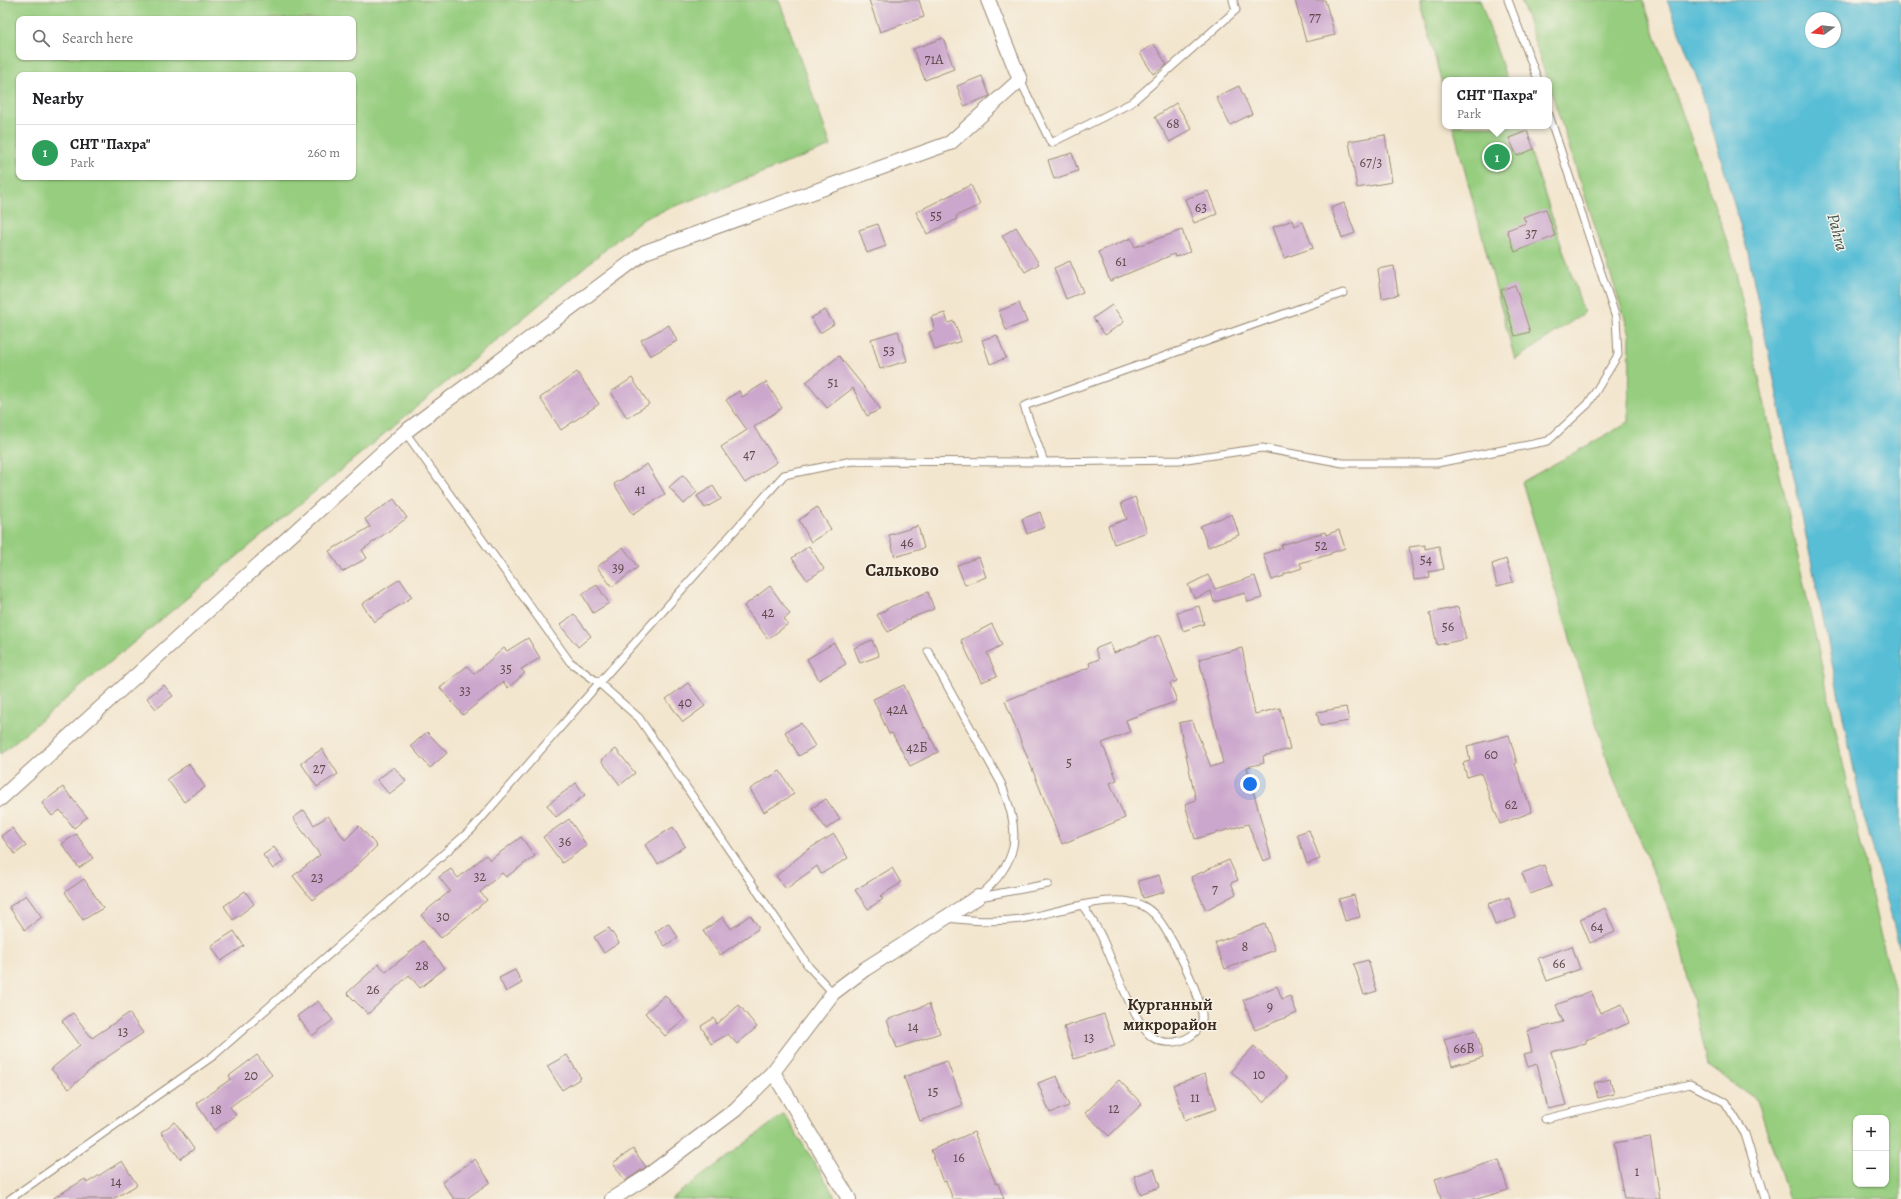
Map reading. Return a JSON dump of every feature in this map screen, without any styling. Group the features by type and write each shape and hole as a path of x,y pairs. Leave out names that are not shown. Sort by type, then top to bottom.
{"street":[{"path":"0,799 405,432 645,252 950,143 1020,80 988,0"},
{"path":"612,1199 642,1180 735,1110 773,1072 833,993 865,969 978,897"},
{"path":"773,1072 849,1199"}],"lane":[{"path":"1020,80 1051,144 1130,103 1236,10 1233,0"},
{"path":"1508,0 1537,77"},
{"path":"10,1199 212,1056 472,830 784,475 852,461 1044,462 1180,460 1262,448 1343,463 1437,463 1548,441 1588,404 1618,355 1616,318 1552,124"},
{"path":"1044,462 1024,406 1343,293"},
{"path":"405,432 570,662 600,683 639,718 810,967 833,993"},
{"path":"928,651 1001,783 1010,805 1015,840 1011,857 993,884 978,897"},
{"path":"978,897 1048,884"},
{"path":"944,918 982,921 1012,920 1083,906 1111,901 1129,901 1144,905 1158,919 1172,941 1199,1002 1202,1020 1194,1033 1187,1038 1170,1042 1160,1042 1151,1037 1136,1016 1103,939 1083,906"},
{"path":"1545,1119 1690,1084 1725,1102 1745,1134 1765,1199"}],"green space":[{"path":"0,0 779,0 831,146 642,219 0,754"},
{"path":"1420,0 1480,0 1506,77 1442,77 1442,84"},
{"path":"1521,0 1643,0 1733,259 1880,933 1901,1014 1901,1199 1789,1199 1757,1100 1707,1065 1677,929 1612,775 1522,482 1629,422 1630,334 1552,94 1552,77 1546,77"},
{"path":"1454,129 1523,129 1584,313 1515,360"},
{"path":"784,1114 837,1199 671,1199"}],"water":[{"name":"Pahra","path":"1667,0 1898,0 1901,8 1901,952 1862,809 1748,253 1701,89"}],"building":[{"path":"869,0 919,0 924,17 880,32"},
{"path":"1295,0 1325,0 1335,35 1306,42"},
{"path":"943,38 954,69 925,80 913,49"},
{"path":"1154,44 1167,65 1153,74 1140,53"},
{"path":"982,76 990,96 964,106 957,86"},
{"path":"1239,86 1252,114 1230,125 1216,97"},
{"path":"1176,103 1192,129 1170,142 1155,117"},
{"path":"1527,131 1534,149 1517,156 1509,138"},
{"path":"1385,135 1392,182 1357,188 1349,141"},
{"path":"1072,153 1078,171 1054,179 1048,160"},
{"path":"971,185 980,205 956,216 957,219 927,234 916,212"},
{"path":"1208,191 1217,214 1194,223 1185,199"},
{"path":"1344,203 1355,233 1342,238 1331,208"},
{"path":"1546,209 1555,236 1515,252 1507,230 1526,223 1523,217"},
{"path":"1293,220 1295,226 1303,222 1313,248 1284,258 1273,227"},
{"path":"878,224 886,246 867,253 859,230"},
{"path":"1016,227 1039,264 1025,272 1002,236"},
{"path":"1182,230 1190,252 1175,257 1174,254 1110,281 1098,252 1131,238 1135,247"},
{"path":"1070,261 1083,292 1066,299 1054,268"},
{"path":"1394,266 1398,295 1382,298 1378,269"},
{"path":"1515,285 1530,332 1515,336 1501,290"},
{"path":"1019,303 1027,322 1006,330 999,311"},
{"path":"1112,305 1124,322 1105,335 1093,318"},
{"path":"825,310 834,324 820,333 811,318"},
{"path":"945,313 948,323 954,321 961,341 935,350 929,332 935,330 931,317"},
{"path":"669,325 677,341 650,356 641,340"},
{"path":"898,331 907,361 880,369 871,339"},
{"path":"997,335 1006,358 990,364 982,340"},
{"path":"839,356 881,409 867,416 853,388 827,408 806,382"},
{"path":"577,372 599,404 561,430 540,398"},
{"path":"632,378 649,404 627,418 611,392"},
{"path":"766,382 782,408 754,427 777,462 745,483 721,447 747,430 726,400 739,391 742,397"},
{"path":"647,464 665,494 633,514 614,484"},
{"path":"683,475 697,492 684,504 669,487"},
{"path":"713,486 721,499 705,508 697,496"},
{"path":"1135,497 1147,532 1114,544 1108,526 1127,519 1121,503"},
{"path":"394,499 407,518 362,550 367,558 342,572 329,551 370,527 365,519"},
{"path":"817,507 831,529 811,542 799,520"},
{"path":"1040,512 1045,527 1027,534 1022,519"},
{"path":"1232,514 1239,535 1208,547 1200,526"},
{"path":"918,526 924,548 895,557 889,535"},
{"path":"1339,530 1345,548 1331,554 1300,563 1302,568 1272,580 1263,554 1282,548 1281,545 1325,532 1326,535"},
{"path":"1425,545 1425,549 1439,546 1444,569 1429,572 1430,578 1414,580 1409,547"},
{"path":"809,546 824,569 807,580 792,558"},
{"path":"623,547 638,567 612,587 597,567"},
{"path":"979,557 986,577 965,585 957,565"},
{"path":"1506,559 1513,582 1497,586 1492,564"},
{"path":"1208,575 1215,589 1255,576 1262,598 1248,602 1245,593 1214,602 1211,591 1195,599 1188,585"},
{"path":"400,579 412,597 374,622 362,604"},
{"path":"597,585 609,603 593,613 582,594"},
{"path":"770,586 790,614 784,619 788,624 768,639 744,606"},
{"path":"928,592 934,609 911,618 888,632 877,615 892,606"},
{"path":"1199,606 1204,624 1183,631 1177,612"},
{"path":"1458,607 1466,639 1437,645 1430,613"},
{"path":"574,614 591,636 578,647 560,625"},
{"path":"992,624 1002,645 987,653 997,676 981,682 961,640"},
{"path":"1159,635 1177,681 1170,683 1177,701 1126,720 1130,732 1102,743 1117,780 1110,783 1125,818 1062,844 1005,701 1090,667 1089,663 1099,659 1095,649 1110,643 1114,653"},
{"path":"528,638 540,658 521,669 525,673 508,688 503,682 463,715 440,688 467,666 474,674 504,648 507,651"},
{"path":"872,640 879,656 860,663 854,648"},
{"path":"834,643 846,664 819,680 807,659"},
{"path":"1242,648 1255,714 1280,708 1290,749 1263,756 1264,763 1247,767 1271,858 1263,861 1248,824 1195,839 1185,804 1196,800 1179,723 1192,720 1211,767 1223,763 1199,659"},
{"path":"688,683 705,706 683,722 666,699"},
{"path":"164,685 173,696 156,709 147,698"},
{"path":"904,685 924,728 925,727 938,752 910,766 892,733 889,734 873,699"},
{"path":"1346,707 1349,721 1320,726 1317,712"},
{"path":"801,723 815,746 799,756 785,732"},
{"path":"427,732 447,753 430,768 411,746"},
{"path":"1509,735 1517,763 1515,764 1532,812 1500,824 1481,773 1467,777 1463,763 1470,761 1467,746"},
{"path":"322,749 338,774 317,787 301,763"},
{"path":"616,749 635,773 620,785 601,760"},
{"path":"189,764 205,787 184,802 167,779"},
{"path":"394,767 406,781 389,794 377,780"},
{"path":"780,771 794,794 764,812 750,789"},
{"path":"576,783 585,795 556,817 547,805"},
{"path":"63,787 87,817 74,828 60,810 52,816 42,803"},
{"path":"826,799 840,819 826,829 812,808"},
{"path":"304,810 314,825 328,816 345,840 359,826 377,846 352,870 312,900 293,876 320,855 293,818"},
{"path":"569,819 587,846 562,863 543,837"},
{"path":"673,827 685,846 658,864 645,845"},
{"path":"12,828 26,846 15,854 1,836"},
{"path":"1309,830 1320,859 1307,864 1297,834"},
{"path":"76,834 93,858 79,868 62,844"},
{"path":"834,834 848,858 821,874 817,866 786,889 776,876 807,850"},
{"path":"521,837 535,856 506,877 502,873 480,892 487,900 441,938 421,915 450,891 439,877 451,869 458,878 486,855 490,860"},
{"path":"274,847 284,861 273,869 263,855"},
{"path":"1229,860 1238,880 1231,883 1236,894 1206,910 1191,877"},
{"path":"1544,865 1552,886 1530,894 1522,873"},
{"path":"892,868 901,883 880,896 883,899 868,909 855,890"},
{"path":"1159,875 1164,892 1143,898 1138,881"},
{"path":"84,879 103,908 83,920 65,892"},
{"path":"245,891 254,904 233,920 224,906"},
{"path":"26,895 42,917 25,930 9,907"},
{"path":"1354,895 1360,917 1345,921 1339,899"},
{"path":"1509,897 1516,918 1495,925 1488,904"},
{"path":"1605,908 1615,932 1590,943 1580,919"},
{"path":"750,915 758,926 758,929 720,955 703,931 723,917 731,929"},
{"path":"668,923 678,937 665,946 655,932"},
{"path":"1265,924 1275,950 1225,969 1215,943"},
{"path":"609,928 619,943 604,953 594,937"},
{"path":"234,931 244,946 221,961 211,946"},
{"path":"423,941 445,968 420,988 409,975 368,1014 347,993 379,964 386,972"},
{"path":"1572,946 1580,969 1547,981 1538,958"},
{"path":"1368,960 1377,991 1364,995 1354,964"},
{"path":"515,970 522,983 506,992 499,978"},
{"path":"1277,986 1282,999 1290,996 1297,1013 1255,1030 1243,1000"},
{"path":"1591,991 1600,1013 1622,1004 1629,1023 1586,1040 1586,1043 1551,1052 1566,1105 1548,1109 1537,1064 1528,1067 1524,1054 1532,1052 1527,1031 1563,1022 1556,1005"},
{"path":"665,995 685,1019 665,1036 645,1013"},
{"path":"318,1001 333,1020 312,1036 297,1016"},
{"path":"929,1004 940,1033 897,1048 887,1020"},
{"path":"739,1005 757,1027 737,1044 728,1034 711,1044 701,1026 714,1018 717,1024"},
{"path":"73,1013 92,1038 129,1013 143,1033 98,1063 69,1089 51,1069 80,1045 62,1021"},
{"path":"1104,1014 1115,1046 1074,1059 1064,1027"},
{"path":"1476,1030 1483,1057 1452,1066 1444,1039"},
{"path":"1254,1046 1287,1078 1264,1103 1231,1071"},
{"path":"257,1055 272,1075 230,1107 236,1115 214,1130 196,1103 231,1079 229,1076"},
{"path":"567,1055 581,1078 562,1090 547,1066"},
{"path":"947,1061 963,1105 920,1121 904,1077"},
{"path":"1205,1074 1217,1109 1185,1120 1173,1085"},
{"path":"1057,1076 1069,1106 1050,1113 1038,1083"},
{"path":"1610,1079 1614,1094 1598,1098 1594,1083"},
{"path":"1119,1080 1142,1104 1109,1136 1085,1113"},
{"path":"175,1122 194,1149 180,1159 161,1132"},
{"path":"974,1132 1004,1199 953,1199 946,1181 943,1182 931,1150"},
{"path":"1650,1137 1660,1199 1624,1199 1614,1143"},
{"path":"633,1149 646,1167 625,1181 613,1163"},
{"path":"475,1159 490,1182 466,1199 454,1199 442,1182"},
{"path":"1499,1160 1508,1190 1477,1199 1441,1199 1435,1179"},
{"path":"122,1161 137,1185 113,1199 52,1199 85,1179 87,1183"},
{"path":"1154,1169 1160,1187 1140,1194 1134,1176"}],"place":[{"name":"СНТ \"Пахра\"","path":"1497,157"}],"district":[{"name":"Сальково","path":"902,570"},
{"name":"Курганный микрорайон","path":"1170,1014"}]}
